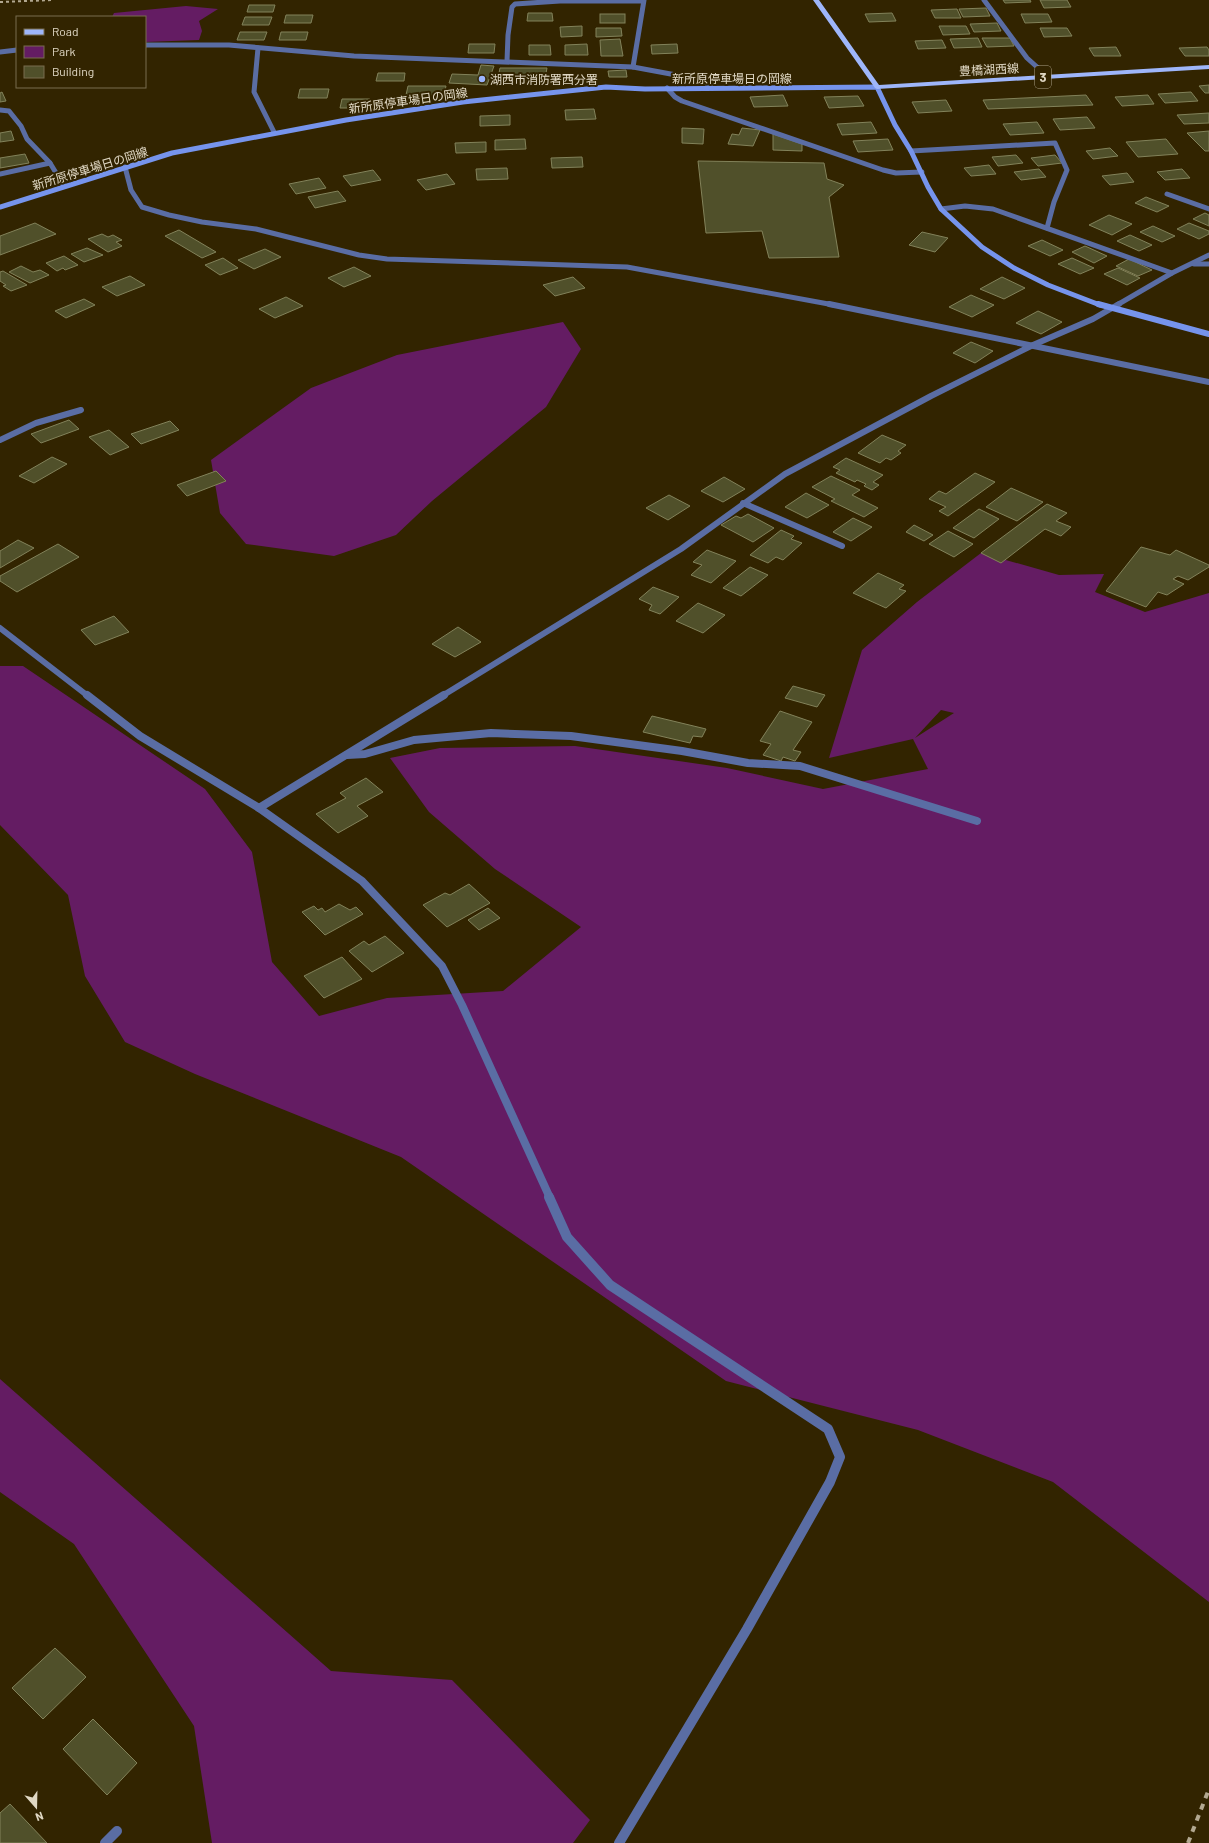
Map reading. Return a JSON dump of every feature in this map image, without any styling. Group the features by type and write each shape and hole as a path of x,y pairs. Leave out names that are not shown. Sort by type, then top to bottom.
{"main road":[{"path":"816,0 877,87 895,125 911,151 941,209 982,247 1014,268 1048,285 1108,308 1209,334"},
{"name":"豊橋湖西線","path":"877,87 1209,67"},
{"name":"新所原停車場日の岡線","path":"0,207 125,167 179,152 274,132 463,102 555,91 606,87 877,87"}],"street":[{"path":"507,61 508,35 512,7 515,4 560,1 643,0 633,67"},
{"path":"984,0 1027,58 1047,76"},
{"path":"146,45 229,45 354,56 450,61 507,61 633,67 703,80 712,88"},
{"path":"258,48 254,92 274,132"},
{"path":"0,52 16,50"},
{"path":"667,88 675,97 682,101 883,170 896,173 922,172"},
{"path":"0,110 9,111 21,126 27,140 50,163 64,186"},
{"path":"911,151 1055,143 1067,170 1054,202 1047,228"},
{"path":"0,174 50,163"},
{"path":"125,167 131,190 142,207 169,215 202,222 256,229 359,255 410,260 627,266 829,304 1209,382"},
{"path":"1167,194 1209,209"},
{"path":"941,209 964,206 993,209 1172,273"},
{"path":"259,808 680,549 743,503 792,470 893,416 1034,346 1093,319 1108,308 1152,286 1172,273 1209,255"},
{"path":"1192,264 1209,264"},
{"path":"0,440 36,423 81,410"},
{"path":"743,503 842,546"},
{"path":"0,628 140,736 259,808 362,880 442,966 475,1032 568,1237 610,1285 828,1429 840,1457 830,1482 747,1629 619,1843"},
{"path":"346,755 365,754 414,740 491,733 571,736 682,751 748,763 800,766 977,821"},
{"path":"105,1843 117,1831"}],"green space":[{"path":"186,6 218,9 199,21 202,31 199,40 146,42 146,16 112,16 114,13"},
{"path":"563,322 581,349 546,407 432,501 396,535 334,556 246,544 220,513 211,460 311,388 397,355"},
{"path":"981,553 1059,575 1104,574 1095,592 1145,612 1209,593 1209,1602 1053,1482 918,1430 726,1381 401,1157 195,1074 125,1042 85,976 68,895 0,825 0,666 23,666 205,789 252,852 272,962 319,1016 387,998 503,991 581,927 495,869 429,812 390,758 440,748 575,746 727,768 823,789 928,769 913,739 829,758 862,650 917,602","holes":["941,710 954,713 915,738"]},
{"path":"0,1379 331,1671 452,1680 590,1820 573,1843 212,1843 194,1726 74,1544 0,1492"}],"building":[{"path":"1003,0 1030,0 1031,2 1005,3"},
{"path":"1040,0 1067,0 1071,7 1044,8"},
{"path":"249,5 275,5 273,12 247,12"},
{"path":"986,8 990,16 963,17 959,9"},
{"path":"957,9 961,18 935,18 931,10"},
{"path":"528,13 552,13 553,21 527,21"},
{"path":"892,13 896,21 869,22 865,14"},
{"path":"600,14 625,14 625,23 600,23"},
{"path":"1021,14 1048,14 1052,22 1025,23"},
{"path":"286,15 313,15 311,23 284,23"},
{"path":"245,17 272,17 269,25 242,25"},
{"path":"997,23 1001,31 974,32 970,24"},
{"path":"582,26 582,36 561,37 560,27"},
{"path":"939,26 966,26 970,34 943,35"},
{"path":"596,28 621,28 622,36 596,37"},
{"path":"1040,28 1067,28 1072,36 1044,37"},
{"path":"240,32 267,32 264,40 237,40"},
{"path":"281,32 308,32 306,40 279,40"},
{"path":"978,38 982,47 954,48 950,39"},
{"path":"982,38 1010,38 1014,46 987,47"},
{"path":"620,39 623,56 601,56 600,40"},
{"path":"942,40 946,48 918,49 915,41"},
{"path":"469,44 495,44 494,53 468,53"},
{"path":"587,44 588,55 565,55 565,45"},
{"path":"677,44 678,53 652,54 651,45"},
{"path":"529,45 550,45 551,55 529,55"},
{"path":"1116,47 1121,56 1094,56 1089,48"},
{"path":"1207,47 1209,50 1209,56 1185,56 1179,48"},
{"path":"481,65 494,66 487,85 449,83 452,74 478,75"},
{"path":"500,68 547,68 544,84 497,83"},
{"path":"626,70 627,77 609,77 608,71"},
{"path":"378,73 405,73 404,81 376,81"},
{"path":"1209,85 1209,93 1205,93 1199,86"},
{"path":"408,86 446,86 444,95 406,95"},
{"path":"300,89 329,89 327,98 298,98"},
{"path":"2,92 6,101 0,102 0,93"},
{"path":"1191,92 1198,101 1165,103 1158,94"},
{"path":"783,95 788,106 754,107 750,97"},
{"path":"1086,95 1093,105 988,109 983,100"},
{"path":"1148,95 1154,104 1122,106 1115,97"},
{"path":"858,96 864,106 829,108 824,97"},
{"path":"342,99 370,99 368,108 340,108"},
{"path":"946,100 952,111 918,113 912,102"},
{"path":"594,109 596,119 566,120 565,110"},
{"path":"1209,113 1209,123 1184,124 1177,115"},
{"path":"510,115 510,125 480,126 480,116"},
{"path":"1087,117 1095,128 1060,130 1053,119"},
{"path":"871,122 877,133 842,135 837,124"},
{"path":"1037,122 1044,133 1010,135 1003,124"},
{"path":"682,128 704,129 703,144 682,143"},
{"path":"742,128 760,130 753,146 728,144 732,134 739,135"},
{"path":"11,131 14,140 0,142 0,133"},
{"path":"1209,131 1209,151 1205,151 1187,133"},
{"path":"773,134 802,144 802,151 773,150"},
{"path":"525,139 526,149 495,150 495,140"},
{"path":"888,139 893,150 858,152 853,141"},
{"path":"1166,139 1178,154 1138,157 1126,142"},
{"path":"486,142 486,152 456,153 455,143"},
{"path":"1110,148 1118,156 1093,159 1086,151"},
{"path":"25,154 29,163 0,168 0,158"},
{"path":"1016,155 1023,163 998,166 992,157"},
{"path":"1055,155 1062,163 1038,166 1031,158"},
{"path":"582,157 583,167 552,168 551,158"},
{"path":"698,161 824,163 827,179 844,185 829,197 839,257 769,258 762,231 706,233"},
{"path":"989,165 996,174 971,176 964,168"},
{"path":"507,168 508,179 477,180 476,169"},
{"path":"1039,169 1046,177 1021,180 1014,172"},
{"path":"1182,169 1190,178 1165,180 1157,172"},
{"path":"373,170 381,180 351,186 343,176"},
{"path":"1127,173 1134,182 1110,185 1102,176"},
{"path":"447,174 455,184 426,190 417,180"},
{"path":"319,178 326,188 296,194 289,184"},
{"path":"338,191 346,201 315,208 308,197"},
{"path":"1146,197 1169,206 1157,212 1135,203"},
{"path":"1205,213 1209,215 1209,226 1193,219"},
{"path":"1109,215 1132,224 1112,235 1089,225"},
{"path":"35,223 56,234 0,255 0,236"},
{"path":"1189,223 1209,231 1209,234 1199,239 1177,229"},
{"path":"1153,226 1175,236 1162,242 1140,232"},
{"path":"179,230 216,252 202,258 165,236"},
{"path":"922,232 948,238 935,252 909,245"},
{"path":"102,234 108,237 113,235 122,240 116,242 122,246 108,252 88,239"},
{"path":"1130,235 1152,245 1139,251 1117,241"},
{"path":"1042,240 1063,250 1050,256 1028,246"},
{"path":"1085,246 1107,256 1094,263 1072,252"},
{"path":"87,248 103,255 84,262 71,254"},
{"path":"265,249 281,257 254,269 238,260"},
{"path":"64,256 78,265 65,270 63,268 57,271 46,263"},
{"path":"223,258 238,268 220,275 205,265"},
{"path":"1072,258 1094,268 1080,274 1058,264"},
{"path":"1129,259 1152,270 1138,276 1116,266"},
{"path":"21,266 33,272 40,270 49,275 30,283 9,272"},
{"path":"354,267 371,276 344,287 328,278"},
{"path":"1118,268 1140,278 1127,285 1104,274"},
{"path":"3,271 27,285 11,291 3,286 6,285 0,281 0,272"},
{"path":"130,276 145,285 117,296 102,287"},
{"path":"573,277 585,288 555,296 543,285"},
{"path":"1002,277 1025,288 1004,299 980,289"},
{"path":"971,295 994,305 972,317 949,307"},
{"path":"286,297 303,306 275,318 259,309"},
{"path":"84,299 95,305 66,318 55,311"},
{"path":"1038,311 1062,322 1041,334 1016,323"},
{"path":"971,342 993,351 975,363 953,353"},
{"path":"69,420 79,429 41,443 31,434"},
{"path":"170,421 179,430 141,444 131,434"},
{"path":"109,430 129,447 110,455 89,437"},
{"path":"882,435 906,445 898,451 901,453 891,460 886,458 880,463 858,453"},
{"path":"52,457 67,464 34,483 19,476"},
{"path":"846,458 883,475 873,482 879,485 872,490 864,486 866,484 857,480 855,482 836,473 840,470 833,467"},
{"path":"216,471 226,481 187,496 177,485"},
{"path":"975,473 995,482 948,516 939,511 946,507 929,499 939,491 946,494"},
{"path":"831,476 860,490 852,495 878,508 864,517 831,501 835,499 812,487"},
{"path":"724,477 745,489 723,502 701,491"},
{"path":"1011,488 1043,502 1017,521 986,507"},
{"path":"806,493 829,505 807,518 785,507"},
{"path":"669,495 690,506 668,520 646,508"},
{"path":"1047,504 1067,513 1056,521 1071,527 1061,536 1045,529 1001,563 981,553"},
{"path":"979,509 999,519 974,538 953,528"},
{"path":"748,514 774,528 753,542 721,525 736,516 741,518"},
{"path":"853,518 872,527 851,541 833,532"},
{"path":"914,525 933,535 924,541 906,532"},
{"path":"781,530 794,536 791,539 802,543 783,560 776,557 768,563 750,555"},
{"path":"948,531 973,544 954,557 929,544"},
{"path":"18,540 34,548 0,568 0,551"},
{"path":"58,544 79,557 17,592 0,581 0,576"},
{"path":"1141,547 1170,555 1176,550 1209,565 1209,567 1188,580 1178,576 1173,579 1184,584 1167,595 1158,592 1146,607 1106,591"},
{"path":"707,550 736,561 711,583 691,575 702,565 693,562"},
{"path":"750,567 768,575 741,596 723,588"},
{"path":"878,573 904,585 899,589 906,591 886,608 853,593"},
{"path":"653,587 679,597 660,614 649,610 652,605 639,599"},
{"path":"698,603 725,615 703,633 676,621"},
{"path":"114,616 129,632 95,645 81,630"},
{"path":"458,627 481,642 455,657 432,644"},
{"path":"793,686 825,695 817,707 785,698"},
{"path":"780,711 812,722 793,750 801,752 795,761 783,757 781,761 763,755 771,744 760,741"},
{"path":"652,716 706,729 702,737 693,736 690,743 643,732"},
{"path":"366,778 383,792 357,806 368,816 338,833 316,814 346,798 340,793"},
{"path":"469,884 490,903 447,927 423,905 445,893 450,895"},
{"path":"339,904 350,910 356,907 363,914 325,935 302,912 314,906 318,910 322,908 325,912"},
{"path":"488,908 500,918 479,930 468,920"},
{"path":"385,936 404,953 372,972 349,951 364,941 369,945"},
{"path":"342,957 362,979 324,998 304,976"},
{"path":"55,1648 86,1677 43,1719 12,1688"},
{"path":"93,1719 137,1763 107,1795 63,1749"},
{"path":"10,1804 47,1843 0,1843 0,1813"}],"railway":[{"path":"0,2 53,0"},
{"path":"1188,1843 1209,1789"}],"place":[{"name":"湖西市消防署西分署","path":"482,79"}]}
